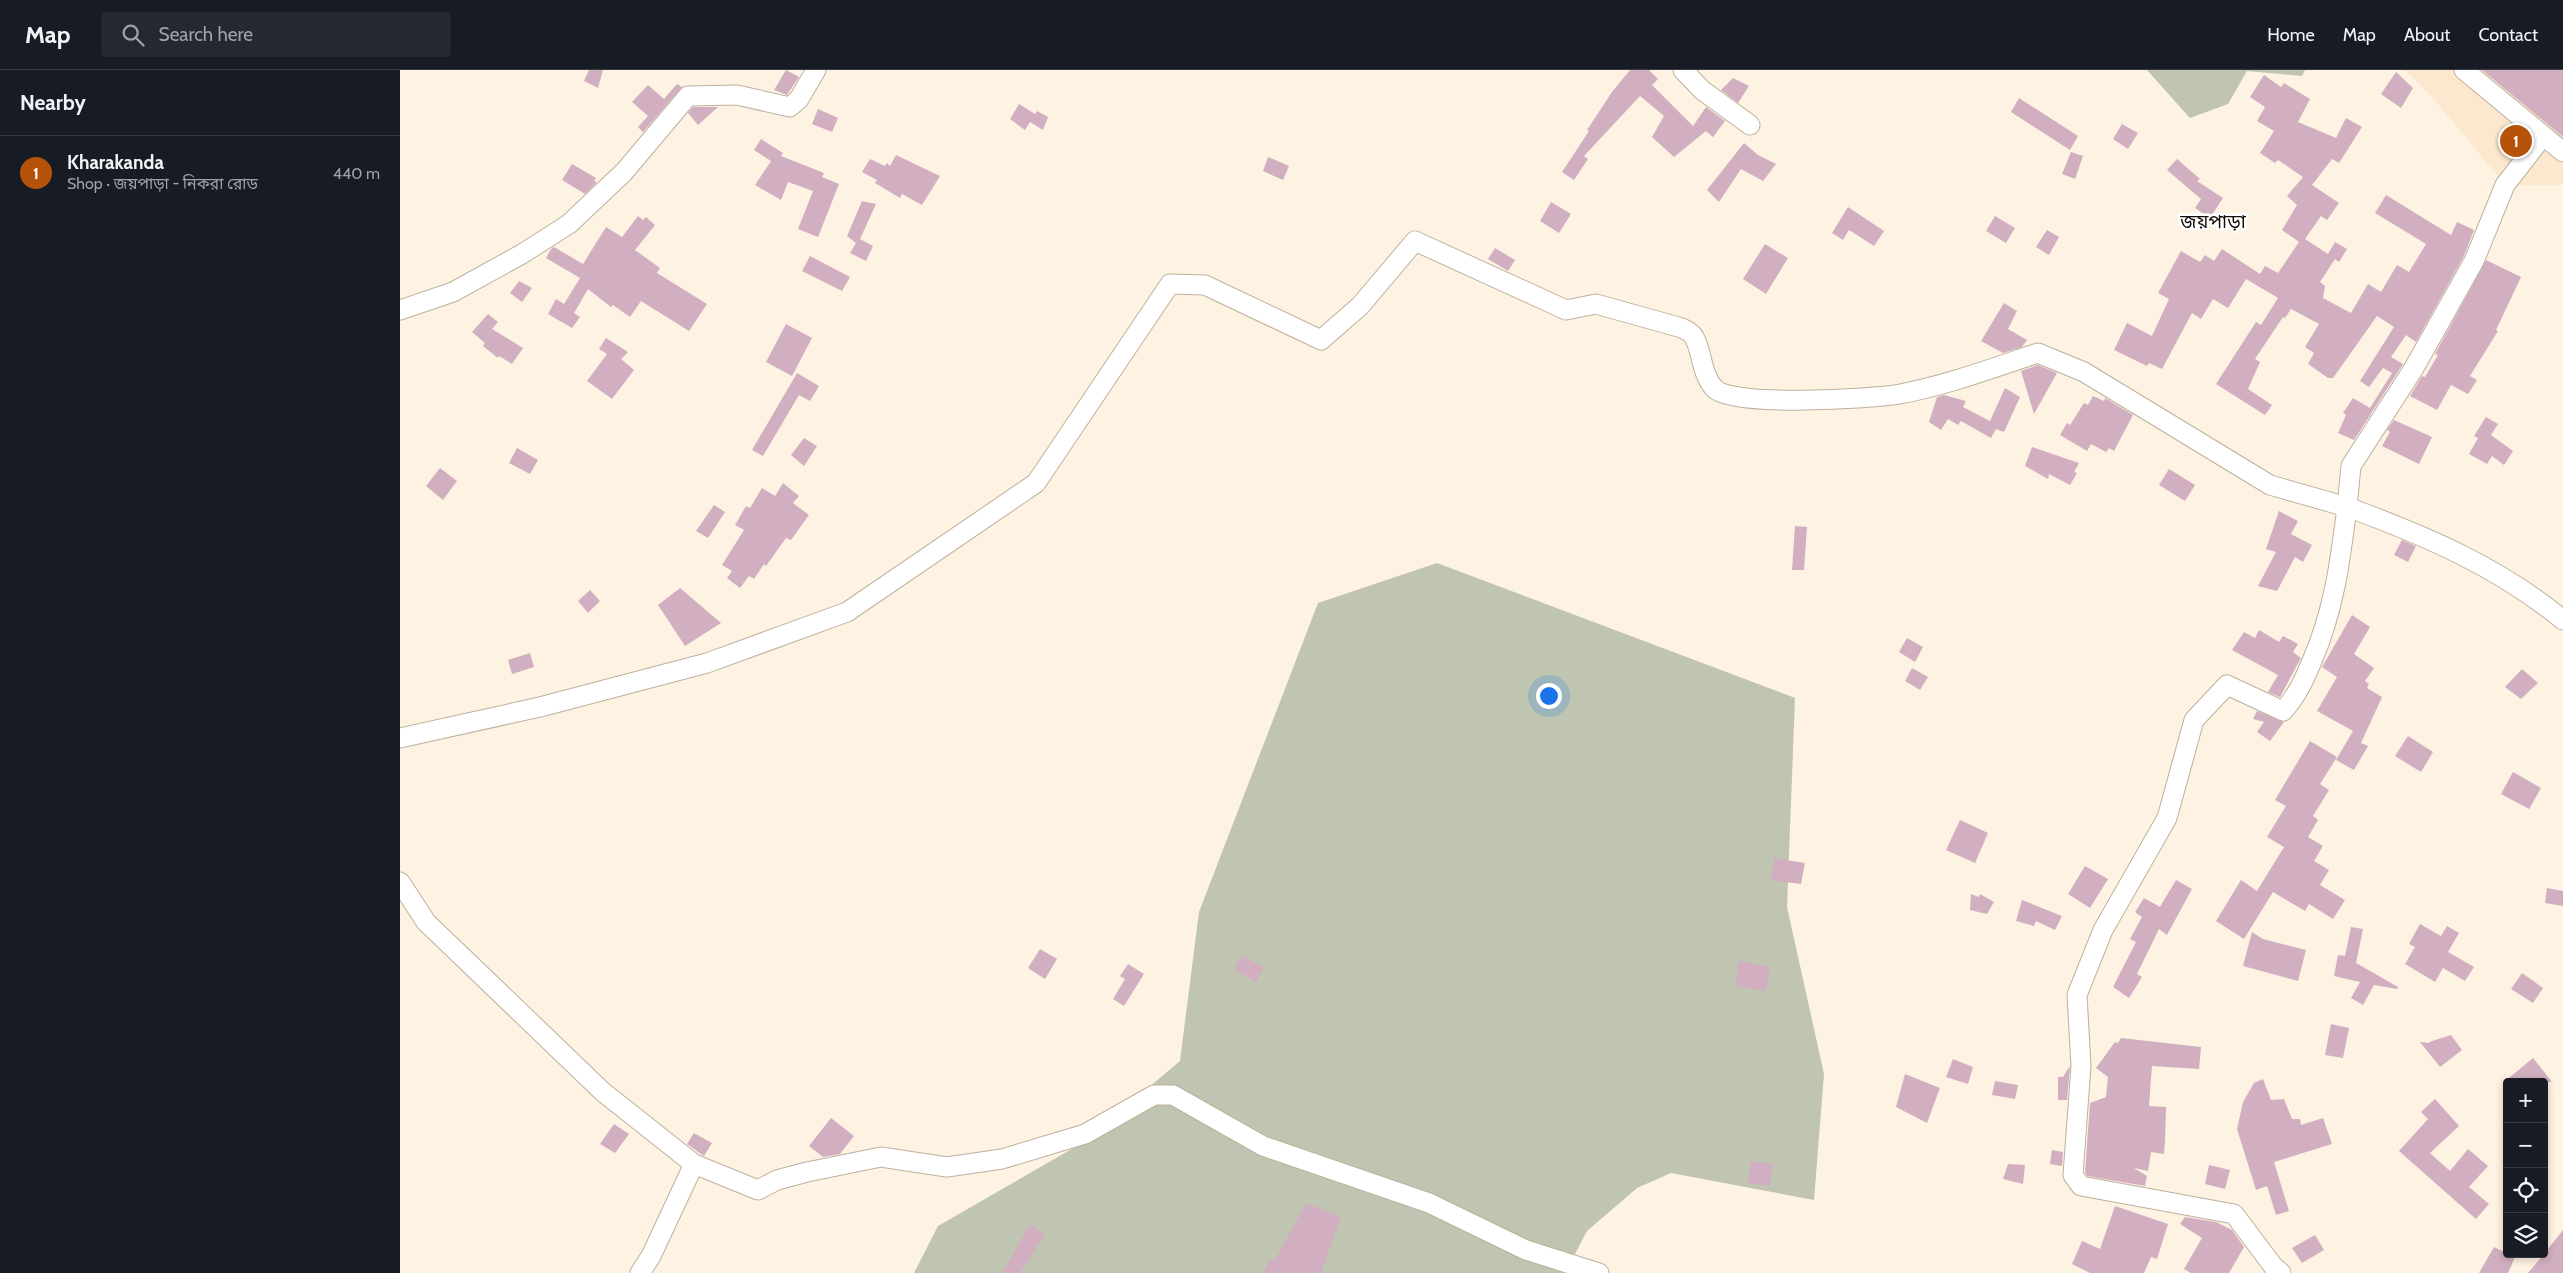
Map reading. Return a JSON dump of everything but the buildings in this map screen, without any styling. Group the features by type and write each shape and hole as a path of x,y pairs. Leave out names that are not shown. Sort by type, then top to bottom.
{"street":[{"path":"400,310 453,292 522,254 569,224 624,172 688,96 737,95 790,107 799,99 816,70"},
{"path":"1683,70 1702,90 1750,125"},
{"path":"2464,70 2563,152"},
{"path":"2281,1273 2273,1266 2234,1214 2081,1186 2073,1174 2081,1066 2077,995 2103,930 2167,818 2194,720 2227,685 2283,711 2297,695 2326,628 2339,577 2351,466 2414,368 2474,261 2505,185 2544,136"},
{"path":"400,738 540,706 707,663 847,612 1036,483 1170,284 1205,285 1321,340 1360,306 1415,241 1566,310 1596,304 1682,328 1694,336 1705,374 1716,390 1731,397 1760,400 1829,399 1899,394 1968,377 2038,353 2084,372 2270,485 2346,507 2413,531 2487,567 2540,600 2563,620"},
{"path":"400,882 426,922 603,1092 694,1164 758,1190 778,1180 807,1172 881,1157 947,1167 1002,1159 1086,1134 1154,1095 1173,1095 1263,1146 1429,1203 1526,1250 1599,1273"},
{"path":"640,1273 651,1256 694,1164"}],"shaded area":[{"path":"2405,70 2554,70 2563,79 2563,185 2505,185 2433,98"}],"green space":[{"path":"2147,70 2305,70 2302,76 2247,71 2228,104 2190,118"},
{"path":"1437,563 1795,698 1787,907 1824,1074 1814,1200 1671,1173 1637,1188 1587,1231 1565,1273 914,1273 938,1226 1084,1142 1180,1061 1199,912 1318,603"}],"place":[{"name":"Kharakanda","path":"2516,141"}],"district":[{"name":"জয়পাড়া","path":"2213,221"}]}
